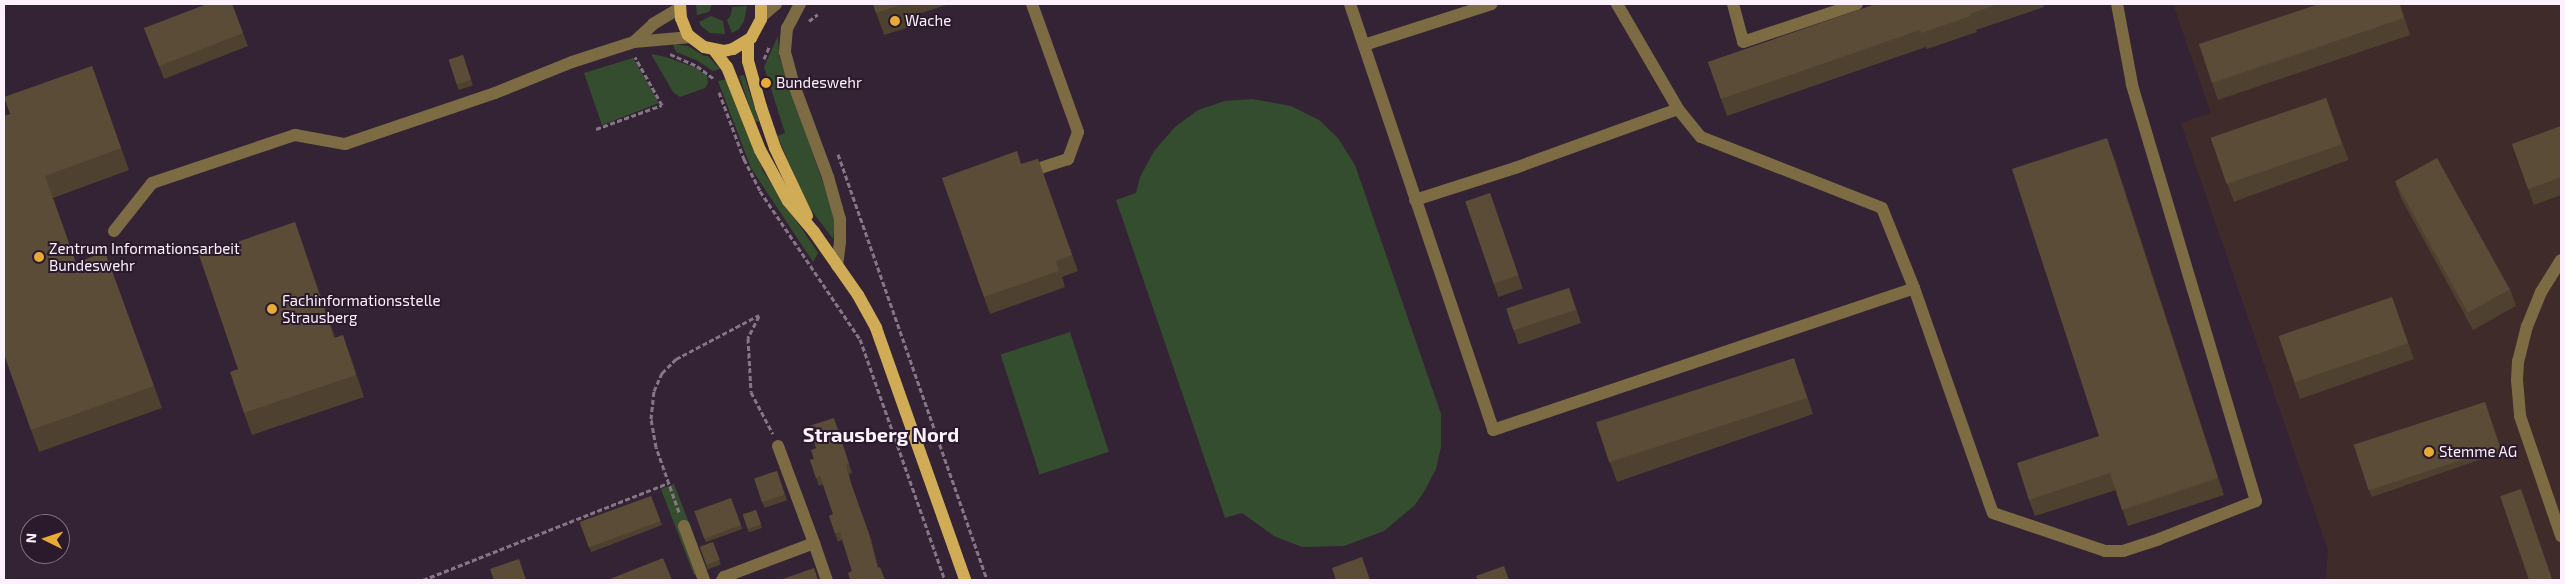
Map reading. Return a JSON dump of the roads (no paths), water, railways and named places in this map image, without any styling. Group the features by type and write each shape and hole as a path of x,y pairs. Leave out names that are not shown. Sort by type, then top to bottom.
{"main road":[{"path":"680,6 683,26 691,37 704,47 714,50 734,49 748,40 757,29 761,17 761,4"},
{"path":"748,40 748,61 775,148 814,232"},
{"path":"714,50 730,73 760,150 788,201 814,232 858,296 876,328 965,580"}],"street":[{"path":"761,17 776,4"},
{"path":"800,4 787,28 785,52 794,85 828,177 840,219 837,266"},
{"path":"1032,4 1078,132 1068,159 1038,169"},
{"path":"1350,4 1493,430 1914,288"},
{"path":"1364,45 1492,4"},
{"path":"1617,4 1678,109 1701,137 1882,208 1914,288 1993,513 2105,551 2122,551 2256,501 2132,84 2117,4"},
{"path":"1733,4 1743,42 1857,4"},
{"path":"634,48 653,24 680,6"},
{"path":"114,231 152,183 295,135 345,144 495,93 572,62 691,37"},
{"path":"1415,200 1515,168 1678,109"},
{"path":"2561,260 2541,292 2527,326 2518,361 2517,380 2520,416 2561,536"},
{"path":"778,446 827,580"},
{"path":"684,526 704,580"},
{"path":"722,580 724,576 814,543"}],"place":[{"name":"Wache","path":"895,21"},
{"name":"Bundeswehr","path":"766,83"},
{"name":"Zentrum Informationsarbeit Bundeswehr","path":"39,257"},
{"name":"Fachinformationsstelle Strausberg","path":"272,309"},
{"name":"Stemme AG","path":"2429,452"}],"district":[{"name":"Strausberg Nord","path":"881,434"}]}
